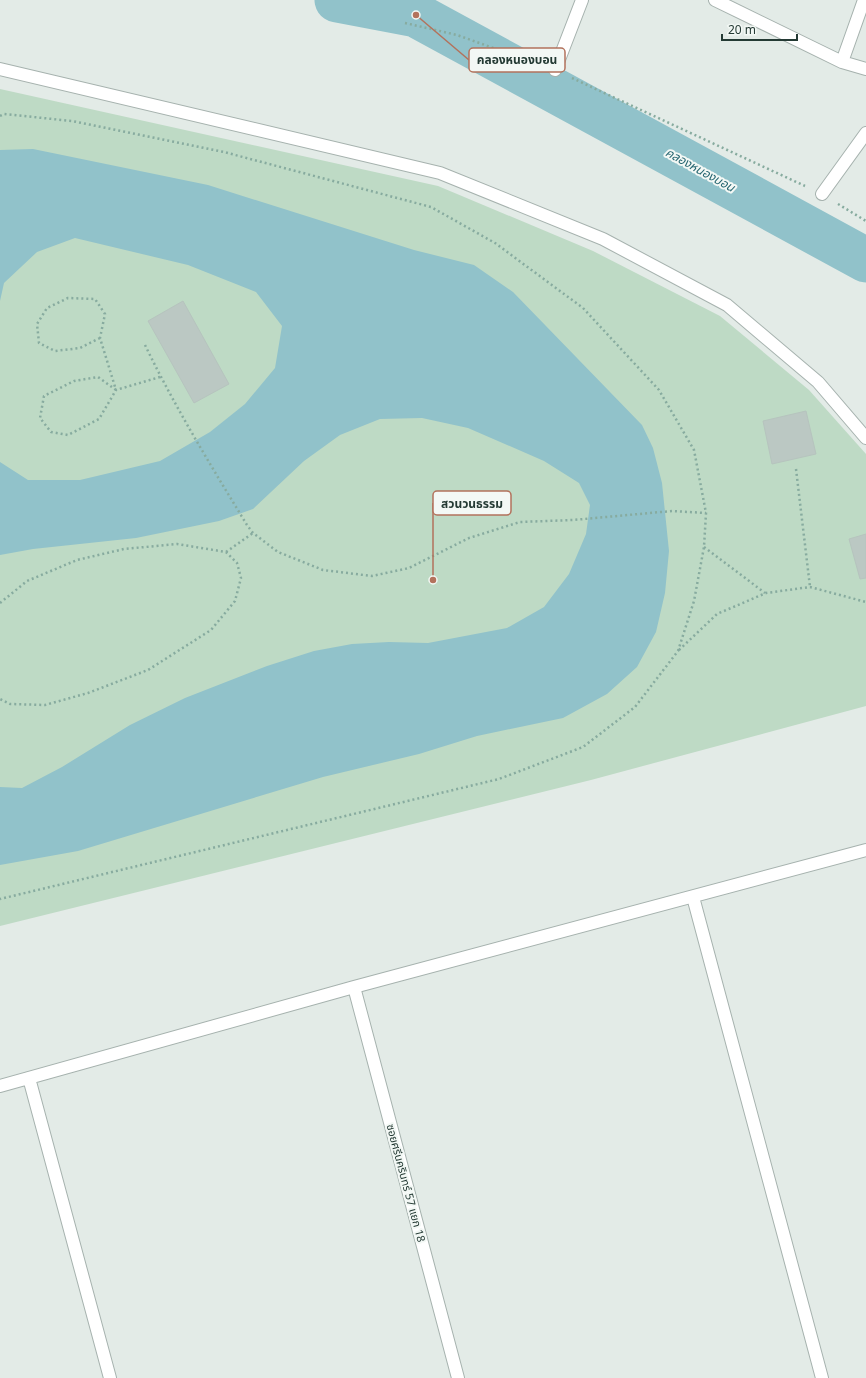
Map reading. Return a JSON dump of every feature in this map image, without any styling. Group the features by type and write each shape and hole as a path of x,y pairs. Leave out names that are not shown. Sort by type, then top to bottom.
{"street":[{"path":"554,70 582,0"},
{"path":"715,0 842,62 866,69"},
{"path":"842,62 864,0"},
{"path":"0,69 440,173 603,239 727,306 818,382 866,438"},
{"path":"822,194 866,133"},
{"path":"0,1086 354,987 866,850"},
{"path":"693,897 822,1378"},
{"name":"ซอยศรีนครินทร์ 57 แยก 18","path":"354,987 458,1378"},
{"path":"29,1078 110,1378"}],"path":[{"path":"405,23 457,35 554,70 822,194 866,221"},
{"path":"0,116 4,114 72,121 224,152 431,207 495,243 583,308 659,390 694,450 706,513 704,547 694,601 678,651"},
{"path":"100,338 80,348 55,351 39,343 37,324 47,308 68,298 95,299 105,314 100,338 116,390"},
{"path":"145,345 160,377 204,455 253,533 278,552 323,570 372,576 409,568 469,538 520,522 573,520 672,512 706,513"},
{"path":"116,390 98,377 74,381 44,396 40,418 51,432 68,435 99,419 116,390 160,377"},
{"path":"796,469 810,587"},
{"path":"226,552 253,533"},
{"path":"0,603 27,581 76,560 124,549 177,544 226,552 237,562 241,578 235,601 211,630 148,670 88,693 44,705 10,704 0,699"},
{"path":"704,547 766,593"},
{"path":"0,899 499,779 583,747 635,707 678,651 717,614 766,593 810,587 866,603"}],"green space":[{"path":"0,89 438,186 593,251 720,316 809,390 866,454 866,706 591,780 0,926"}],"water":[{"path":"33,149 208,185 414,250 474,265 513,292 642,425 653,448 662,483 669,551 665,593 656,632 637,667 607,694 563,718 477,736 419,754 323,777 78,851 0,865 0,787 22,788 62,767 130,725 185,698 267,666 314,651 352,644 389,642 428,643 507,628 544,607 569,574 586,534 590,505 579,483 544,461 468,428 422,418 380,419 340,435 304,461 253,509 219,521 136,538 33,549 0,555 0,462 28,480 80,480 160,461 210,432 245,404 275,368 282,326 256,292 188,265 75,238 37,252 4,283 0,301 0,150"}],"building":[{"path":"183,301 229,384 194,403 148,321"},
{"path":"806,411 816,454 772,464 763,421"},
{"path":"866,534 866,578 860,579 849,539"}],"waterway":[{"name":"คลองหนองบอน","path":"337,0 416,15 866,260"}],"place":[{"name":"คลองหนองบอน","path":"416,15"},
{"name":"สวนวนธรรม","path":"433,580"}]}
